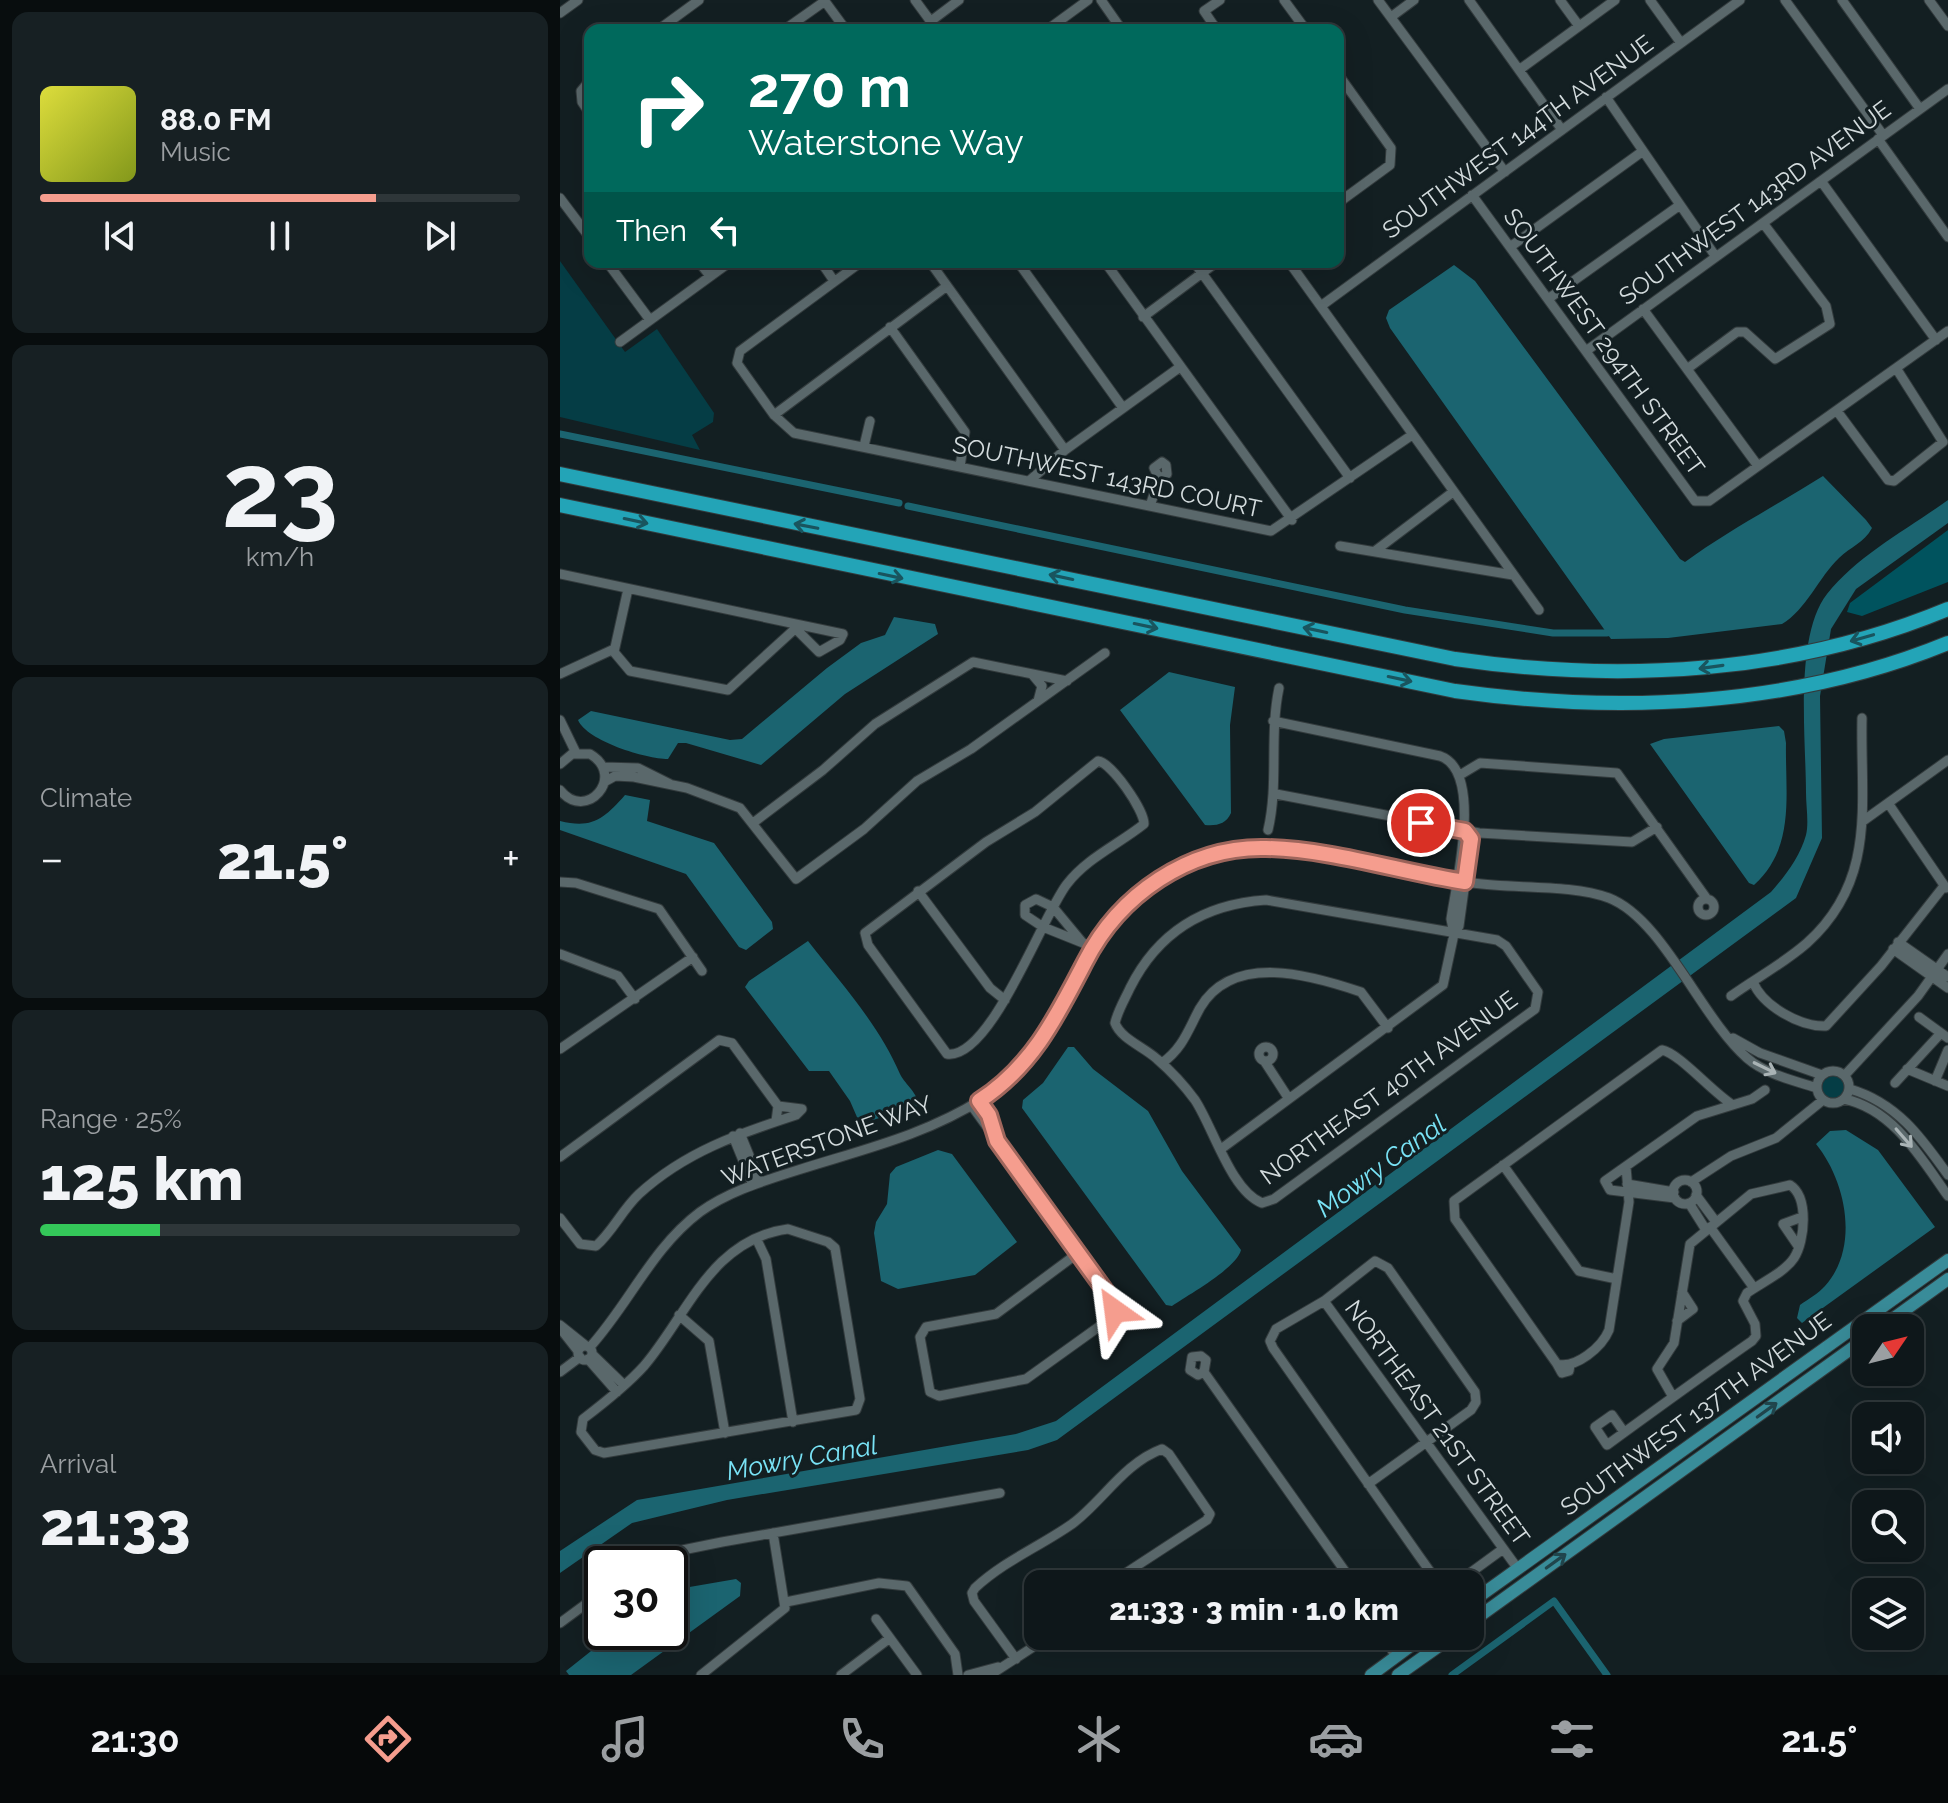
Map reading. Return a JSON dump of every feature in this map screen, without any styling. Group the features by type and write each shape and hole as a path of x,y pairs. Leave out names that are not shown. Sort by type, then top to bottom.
{"highway":[{"path":"560,474 1455,659 1527,669 1635,674 1788,656 1894,628 1948,609"},
{"path":"560,505 1455,691 1515,699 1638,705 1790,687 1849,675 1948,643"},
{"path":"1894,628 1948,603"},
{"path":"1849,675 1872,674 1948,652"}],"main road":[{"name":"SOUTHWEST 137TH AVENUE","path":"1484,1593 1948,1260"},
{"path":"1899,1314 1948,1279"},
{"name":"SOUTHWEST 137TH AVENUE","path":"1484,1613 1852,1348"},
{"path":"1518,1569 1527,1583"},
{"path":"1376,1673 1405,1650"},
{"path":"1398,1675 1433,1650"}],"street":[{"path":"560,13 578,0"},
{"path":"666,24 699,0"},
{"path":"792,24 824,0 842,24"},
{"path":"915,0 933,24"},
{"path":"936,24 959,0"},
{"path":"1055,24 1088,0"},
{"path":"1101,0 1118,24"},
{"path":"1213,24 1204,11 1220,0"},
{"path":"1284,0 1302,24"},
{"path":"1378,0 1505,172"},
{"path":"1391,17 1414,0"},
{"path":"1469,0 1562,130"},
{"path":"1560,0 1579,26"},
{"path":"1519,70 1615,0"},
{"path":"1650,0 1681,43"},
{"name":"SOUTHWEST 144TH AVENUE","path":"1321,306 1740,0"},
{"path":"1785,0 1948,237"},
{"path":"1842,0 1920,109"},
{"path":"1929,0 1948,26"},
{"path":"1344,82 1391,148 1392,157 1390,165 1344,197"},
{"name":"SOUTHWEST 143RD AVENUE","path":"1586,351 1948,89"},
{"path":"1606,97 1716,257"},
{"path":"1510,247 1643,151"},
{"path":"1821,181 1936,340"},
{"name":"SOUTHWEST 294TH STREET","path":"1472,195 1695,501 1709,501 1758,466"},
{"path":"560,198 584,230"},
{"path":"1548,299 1680,205"},
{"path":"1687,369 1737,332 1745,332 1775,359 1830,324 1826,306 1763,223"},
{"path":"611,268 650,320"},
{"path":"704,268 710,276"},
{"path":"620,342 721,268"},
{"path":"825,268 834,281"},
{"path":"852,268 740,351 737,363 774,415 947,286"},
{"path":"934,268 1065,450"},
{"path":"1022,268 1123,408"},
{"path":"1109,268 1292,520"},
{"path":"1198,268 1350,478"},
{"path":"1143,317 1209,268"},
{"path":"1293,268 1539,610"},
{"path":"1643,309 1758,466 1948,331"},
{"path":"890,327 965,432 960,467"},
{"path":"1029,481 1065,450 1180,367"},
{"path":"1837,411 1888,480 1894,481 1943,442 1896,368"},
{"name":"SOUTHWEST 143RD COURT","path":"774,415 794,433 1271,531 1292,520 1412,435"},
{"path":"864,446 870,421"},
{"path":"1150,506 1159,479"},
{"path":"1375,551 1453,492"},
{"path":"1340,546 1513,575"},
{"path":"560,574 797,627 843,634 840,640 819,652 797,627"},
{"path":"614,650 628,589"},
{"path":"614,650 630,671 728,690 797,627"},
{"path":"560,674 614,650"},
{"path":"604,767 638,768 670,784 740,808 796,879 864,829 917,781 971,749 1105,653"},
{"path":"753,823 823,770 875,724 973,662 1067,681"},
{"path":"1032,674 1042,686 1037,702"},
{"path":"1268,830 1276,794 1273,721 1279,688"},
{"path":"1731,996 1805,945 1829,919 1854,872 1863,821 1862,718"},
{"path":"560,720 576,753"},
{"path":"1273,721 1440,756 1454,764 1460,775 1465,831 1460,882 1451,924 1454,934 1443,985 1221,1149 1194,1099 1162,1063 1117,1028 1116,1016 1138,973 1158,945 1184,923 1227,905 1279,902 1454,934"},
{"path":"560,748 562,762 576,753 595,757 604,767 606,781 598,796 589,801 573,801 561,794"},
{"path":"1863,821 1948,760"},
{"path":"1098,761 1110,767 1143,813 1144,824 1078,872 1053,907 1005,1000 981,1031 956,1054 947,1054 868,945 865,933 918,891 986,842 1035,812 1098,761"},
{"path":"1460,775 1480,763 1617,773 1707,899"},
{"path":"606,781 621,775 670,784"},
{"path":"1276,794 1465,831 1632,842 1657,827"},
{"path":"1753,982 1759,994 1780,1012 1817,1026 1826,1026 1946,888 1888,803"},
{"name":"WATERSTONE WAY","path":"560,1372 586,1352 669,1240 703,1210 756,1184 914,1134 976,1104 1010,1077 1046,1035 1093,947 1118,912 1173,870 1223,852 1282,848 1460,882 1585,893 1613,900 1636,915 1749,1060 1817,1088"},
{"path":"560,882 576,883 659,909 702,971"},
{"path":"918,891 990,988 1005,1000"},
{"path":"1082,942 1053,907 1036,899 1024,908 1027,917 1043,927 1093,947"},
{"name":"NORTHEAST 40TH AVENUE","path":"1221,1149 1252,1197 1262,1203 1274,1199 1538,1004 1538,992 1503,942 1454,934"},
{"path":"1895,946 1934,973 1948,988"},
{"path":"560,954 618,976 635,999"},
{"path":"1845,1075 1948,954"},
{"path":"560,1049 693,957"},
{"path":"1162,1063 1179,1050 1210,996 1220,986 1247,973 1271,972 1361,992 1388,1028"},
{"path":"1934,973 1948,977"},
{"path":"1895,1083 1944,1036 1919,1017"},
{"name":"WATERSTONE WAY","path":"1724,1031 1760,1053 1822,1075"},
{"path":"560,1157 714,1042 723,1039 732,1043 778,1106 776,1121"},
{"path":"1935,1081 1948,1050"},
{"path":"1626,1167 1628,1188 1606,1338 1564,1365 1453,1209 1503,1165 1667,1051 1715,1094 1733,1105"},
{"path":"1265,1062 1289,1099"},
{"path":"1907,1069 1948,1086"},
{"path":"1845,1075 1831,1071 1822,1075 1817,1088 1823,1100 1834,1104 1844,1099 1850,1089"},
{"path":"1845,1075 1850,1089"},
{"path":"1850,1089 1868,1094 1897,1112 1919,1134 1948,1175"},
{"path":"1711,1226 1689,1203 1674,1195 1606,1186 1609,1176 1697,1116 1752,1099 1765,1090"},
{"path":"1714,1111 1715,1094"},
{"path":"1844,1099 1873,1110 1901,1133 1948,1196"},
{"path":"1674,1195 1678,1183 1691,1182 1731,1156 1776,1138 1823,1100"},
{"path":"976,1104 997,1141 1078,1253 1114,1303 1115,1311 1111,1318 1026,1379 933,1395 926,1374 922,1331 926,1327 996,1314 1078,1253"},
{"path":"560,1218 580,1244 590,1248 600,1242 627,1207 654,1181 695,1153 737,1134 796,1115 802,1109 778,1106"},
{"path":"737,1134 756,1184"},
{"path":"1503,1165 1579,1271 1617,1279"},
{"path":"1691,1182 1711,1226 1754,1288"},
{"path":"1624,1432 1673,1397 1756,1336 1755,1324 1744,1307 1747,1293 1791,1262 1798,1246 1802,1217 1799,1194 1785,1184 1751,1194 1690,1244 1682,1292 1693,1309 1677,1321 1671,1351 1657,1369 1673,1397"},
{"path":"1689,1203 1696,1195"},
{"path":"1798,1246 1783,1224 1802,1217"},
{"path":"788,1229 832,1245 859,1405 850,1412 793,1422 604,1453 595,1450 580,1425 583,1419 621,1389 654,1354 714,1268 757,1240 788,1229"},
{"path":"757,1240 766,1259 793,1422"},
{"path":"1368,1484 1471,1410 1476,1397 1380,1262 1370,1263 1324,1301 1276,1329 1270,1341 1368,1484 1429,1570"},
{"name":"NORTHEAST 21ST STREET","path":"1324,1301 1518,1569"},
{"path":"679,1315 709,1341 725,1433"},
{"path":"560,1326 621,1389"},
{"path":"1204,1372 1344,1570"},
{"path":"1013,1662 972,1593 1010,1559 1074,1522 1102,1493 1162,1449 1169,1454 1210,1514 1207,1520 1159,1555 1133,1570"},
{"path":"688,1549 1000,1493"},
{"path":"701,1675 782,1614 786,1602 773,1533"},
{"path":"1474,1570 1503,1549"},
{"path":"786,1602 879,1583 907,1586 955,1654 958,1675"},
{"path":"560,1623 584,1605"},
{"path":"876,1619 917,1675"},
{"path":"841,1675 890,1638"},
{"path":"968,1675 984,1674 1013,1662 1030,1650"},
{"path":"1394,1650 1395,1657"}],"shaded area":[{"path":"560,261 625,352 657,329 714,413 713,422 692,435 700,450 560,417"},
{"path":"1454,265 1475,281 1680,559 1685,562 1823,476 1866,520 1872,528 1869,533 1839,558 1805,602 1782,624 1668,638 1611,639 1390,328 1386,318 1389,310"},
{"name":"Mowry Canal","path":"1948,500 1948,523 1856,589 1831,629 1820,696 1822,838 1796,898 1057,1440 1028,1450 727,1500 632,1523 599,1546 584,1546 584,1556 560,1573 560,1551 637,1500 1016,1434 1056,1421 1771,892 1796,858 1807,830 1804,689 1810,635 1817,612 1839,580 1884,543"},
{"path":"1948,530 1948,582 1862,616 1847,612 1850,603"},
{"path":"894,617 935,624 938,634 845,694 761,765 686,743 678,743 668,759 646,756 605,742 584,728 578,720 591,711 730,740 742,739 861,643 885,635"},
{"path":"1169,672 1235,687 1230,725 1231,813 1221,824 1205,825 1120,710"},
{"path":"1779,726 1784,731 1786,743 1785,819 1777,854 1754,885 1749,883 1650,744 1664,739"},
{"path":"625,795 650,800 647,821 714,843 772,922 773,929 746,950 739,947 686,874 560,830 560,821 581,824 597,820"},
{"path":"808,941 870,1021 902,1078 914,1093 918,1106 860,1124 850,1101 829,1071 809,1071 745,987 749,981"},
{"path":"1068,1047 1074,1047 1093,1069 1148,1111 1182,1171 1241,1250 1222,1273 1172,1306 1166,1305 1022,1108 1023,1100 1043,1083"},
{"path":"1834,1076 1842,1080 1846,1088 1842,1096 1834,1100 1826,1096 1822,1088 1826,1080"},
{"path":"1846,1130 1878,1150 1935,1227 1802,1323 1797,1318 1800,1305 1822,1289 1836,1270 1843,1253 1845,1234 1845,1214 1835,1176 1816,1144 1830,1131"},
{"path":"938,1150 952,1154 1017,1242 975,1275 898,1289 881,1281 874,1233 876,1222 887,1204 890,1174 896,1167"},
{"path":"736,1579 741,1583 740,1596 688,1634 688,1587"},
{"path":"592,1650 665,1650 631,1675 569,1675 566,1671"}],"waterway":[{"path":"560,434 899,503"},
{"path":"908,506 1405,610 1553,633 1607,633"},
{"path":"1452,1675 1554,1601 1607,1675"}],"route":[{"path":"1115,1311 1114,1303 997,1141 989,1115 979,1101 1017,1070 1046,1035 1101,932 1132,899 1173,870 1223,852 1263,847 1465,882 1471,839 1465,831 1421,823"}]}
